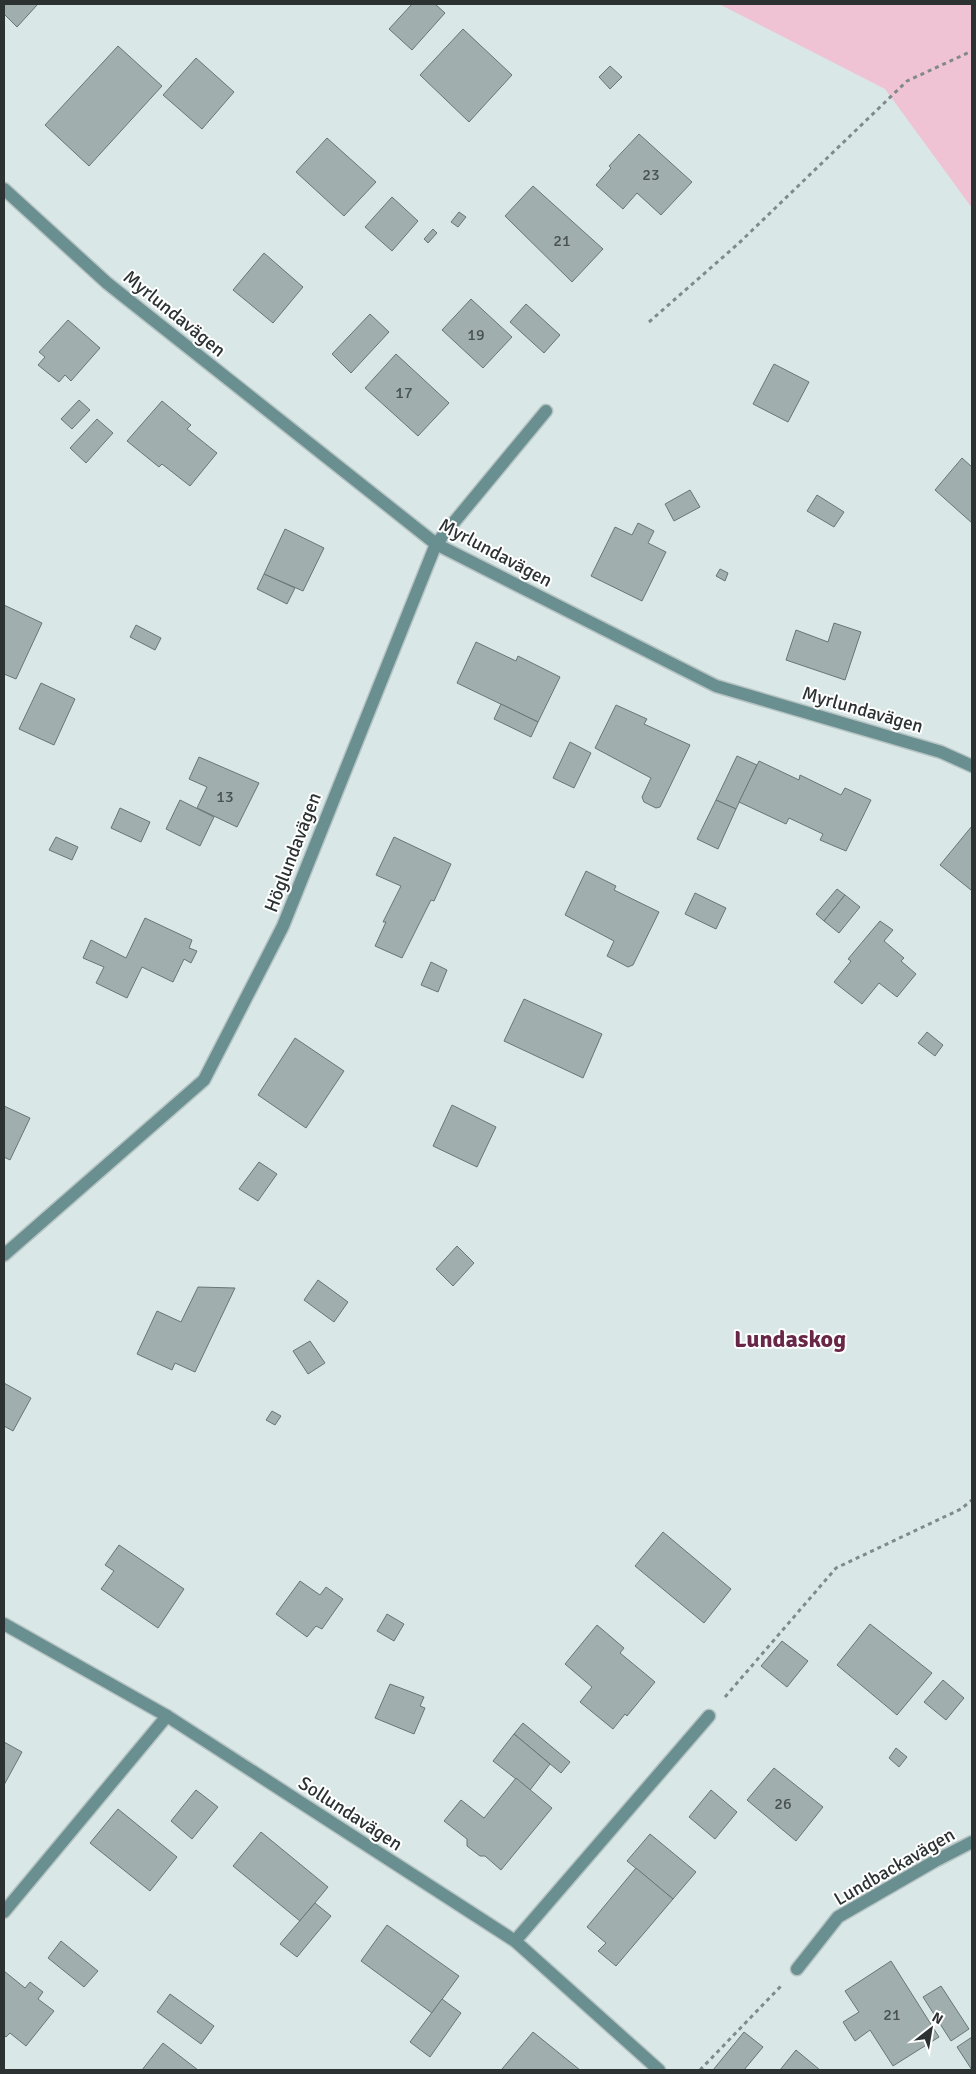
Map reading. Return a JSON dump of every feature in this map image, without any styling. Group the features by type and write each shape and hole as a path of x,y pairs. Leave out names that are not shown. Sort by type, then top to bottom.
{"street":[{"name":"Myrlundavägen","path":"4,189 107,283 436,544 716,686 942,752 972,766"},
{"name":"Höglundavägen","path":"4,1255 204,1080 283,926 436,544 546,411"},
{"name":"Sollundavägen","path":"4,1624 167,1716 515,1941 659,2070"},
{"path":"4,1912 167,1716"},
{"path":"515,1941 709,1716"},
{"name":"Lundbackavägen","path":"797,1969 838,1918 935,1861 972,1842"}],"path":[{"path":"649,322 739,243 907,80 972,51"},
{"path":"709,1716 836,1568 961,1509 972,1500"},
{"path":"700,2070 797,1969"}],"shaded area":[{"path":"719,4 972,4 972,208 885,89"}],"building":[{"path":"4,4 38,4 17,27 4,14"},
{"path":"412,4 435,4 445,13 412,50 389,29"},
{"path":"463,29 512,75 469,122 420,75"},
{"path":"118,46 162,86 89,166 45,125"},
{"path":"196,58 234,92 202,129 163,95"},
{"path":"610,66 622,77 610,89 599,77"},
{"path":"639,134 692,182 661,215 637,193 623,209 596,185 611,168 609,166"},
{"path":"327,138 376,182 344,216 296,172"},
{"path":"533,186 603,249 572,282 505,216"},
{"path":"392,197 418,221 392,251 365,227"},
{"path":"459,212 466,217 458,227 451,222"},
{"path":"433,229 437,233 428,243 424,239"},
{"path":"264,253 303,287 273,323 233,290"},
{"path":"471,299 512,337 483,368 442,330"},
{"path":"526,304 560,335 544,353 510,322"},
{"path":"370,314 389,332 351,373 332,354"},
{"path":"68,320 100,348 71,381 65,375 59,382 38,365 45,357 39,352"},
{"path":"396,354 449,403 418,436 365,388"},
{"path":"774,364 809,382 788,422 753,404"},
{"path":"79,400 90,410 72,429 61,419"},
{"path":"162,401 191,425 187,429 217,453 190,486 162,464 159,467 127,441"},
{"path":"97,419 113,433 86,463 70,448"},
{"path":"962,458 972,467 972,523 935,490"},
{"path":"690,490 700,507 674,521 665,504"},
{"path":"817,495 844,512 834,527 807,511"},
{"path":"638,523 654,531 648,543 666,552 642,601 591,576 615,527 632,535"},
{"path":"285,529 324,548 303,591 264,574"},
{"path":"720,569 728,573 725,581 716,576"},
{"path":"264,574 295,588 287,604 257,589"},
{"path":"4,605 42,623 16,679 4,674"},
{"path":"834,623 861,632 845,680 786,660 796,630 828,642"},
{"path":"136,625 161,638 155,650 130,637"},
{"path":"476,642 516,661 518,656 560,677 538,722 457,683"},
{"path":"41,683 75,699 54,745 19,729"},
{"path":"501,704 538,722 531,737 494,719"},
{"path":"616,705 647,719 644,724 690,745 660,807 656,808 644,802 642,797 651,778 595,748"},
{"path":"570,742 591,753 574,788 553,778"},
{"path":"737,756 757,765 736,809 716,800"},
{"path":"199,757 259,783 237,827 197,808 207,787 189,779"},
{"path":"759,761 799,780 800,775 841,795 845,788 871,800 846,851 820,840 823,834 789,818 786,824 739,802"},
{"path":"180,800 214,817 200,846 166,829"},
{"path":"716,800 736,809 718,849 697,839"},
{"path":"120,808 150,822 141,842 111,828"},
{"path":"972,826 972,889 971,890 940,865"},
{"path":"56,837 78,847 72,860 49,850"},
{"path":"394,837 451,864 434,901 431,900 402,958 375,946 386,922 383,922 401,886 376,875"},
{"path":"586,871 616,886 614,890 659,912 633,965 628,967 607,956 614,941 565,915"},
{"path":"837,889 845,895 824,921 816,914"},
{"path":"695,893 726,908 716,929 685,914"},
{"path":"845,895 860,907 839,933 824,921"},
{"path":"145,918 192,940 189,948 197,951 191,963 184,959 173,982 142,967 127,998 96,983 104,967 83,958 91,940 126,958"},
{"path":"880,921 893,930 884,941 904,958 901,961 916,974 897,997 879,983 862,1004 834,982 851,961 848,959"},
{"path":"431,962 447,970 438,992 421,985"},
{"path":"524,999 602,1034 583,1078 504,1041"},
{"path":"927,1032 943,1045 935,1056 918,1043"},
{"path":"295,1038 344,1071 306,1128 258,1095"},
{"path":"452,1105 496,1127 477,1167 433,1146"},
{"path":"4,1106 30,1118 10,1160 4,1157"},
{"path":"259,1162 277,1174 258,1201 239,1189"},
{"path":"457,1246 474,1263 453,1286 436,1269"},
{"path":"318,1280 348,1302 334,1322 304,1300"},
{"path":"198,1287 235,1288 195,1372 175,1363 172,1370 137,1354 157,1311 181,1322"},
{"path":"310,1341 325,1363 308,1374 293,1351"},
{"path":"4,1383 31,1398 13,1431 4,1426"},
{"path":"272,1411 281,1416 275,1425 266,1420"},
{"path":"663,1532 731,1589 704,1623 635,1566"},
{"path":"119,1545 184,1589 158,1628 101,1589 114,1571 105,1565"},
{"path":"300,1581 320,1595 326,1587 343,1599 322,1629 316,1626 307,1637 276,1614"},
{"path":"387,1614 404,1624 394,1641 377,1631"},
{"path":"870,1624 932,1673 897,1715 837,1665"},
{"path":"597,1625 624,1648 620,1653 655,1682 627,1716 625,1714 613,1729 580,1702 592,1687 565,1664"},
{"path":"782,1641 808,1661 787,1687 761,1666"},
{"path":"943,1680 964,1698 946,1720 924,1702"},
{"path":"390,1684 424,1697 420,1706 425,1708 414,1734 375,1718"},
{"path":"523,1723 570,1762 561,1773 514,1734"},
{"path":"514,1734 550,1764 530,1790 493,1761"},
{"path":"4,1742 22,1752 4,1785"},
{"path":"896,1748 907,1757 899,1767 889,1758"},
{"path":"774,1768 823,1807 796,1841 747,1800"},
{"path":"516,1778 552,1808 501,1870 485,1856 480,1856 467,1846 467,1839 444,1821 461,1800 484,1818"},
{"path":"196,1790 218,1807 192,1839 171,1821"},
{"path":"711,1790 737,1812 715,1839 689,1817"},
{"path":"118,1809 177,1857 150,1891 90,1843"},
{"path":"261,1832 328,1887 300,1921 233,1866"},
{"path":"650,1834 696,1872 673,1899 627,1861"},
{"path":"636,1868 673,1899 616,1966 598,1951 606,1943 587,1927"},
{"path":"315,1903 331,1916 297,1957 280,1944"},
{"path":"387,1925 459,1976 432,2013 361,1961"},
{"path":"61,1941 98,1971 84,1987 48,1958"},
{"path":"891,1961 939,2037 893,2066 870,2030 855,2041 843,2022 859,2012 845,1991"},
{"path":"4,1971 25,1988 30,1982 43,1992 38,1999 54,2011 26,2046 10,2033 6,2037 4,2035"},
{"path":"941,1986 969,2029 951,2041 923,1997"},
{"path":"170,1994 214,2026 201,2044 157,2012"},
{"path":"442,1999 461,2013 430,2057 410,2042"},
{"path":"533,2032 580,2070 502,2069"},
{"path":"744,2032 763,2047 744,2070 713,2070"},
{"path":"972,2037 972,2070 957,2047"},
{"path":"163,2043 198,2070 142,2070"},
{"path":"796,2050 820,2070 780,2070"}],"district":[{"name":"Lundaskog","path":"790,1339"}]}
